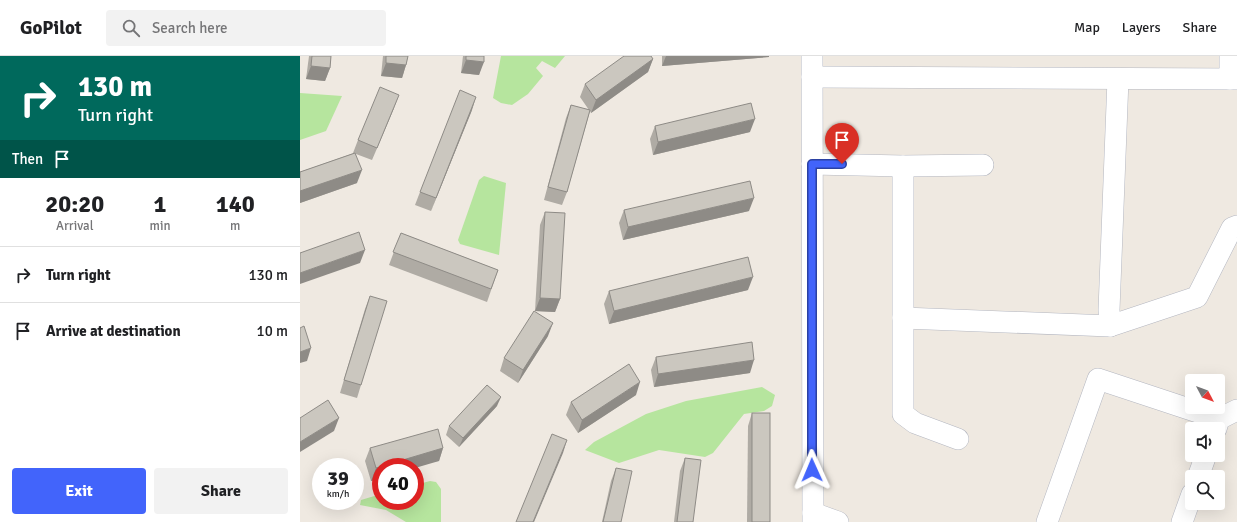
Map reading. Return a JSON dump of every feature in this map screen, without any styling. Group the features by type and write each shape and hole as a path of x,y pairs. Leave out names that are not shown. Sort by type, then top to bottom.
{"street":[{"path":"812,56 813,518 838,522"},
{"path":"812,77 1234,79 1230,56"},
{"path":"1110,326 1109,310 1118,79"},
{"path":"812,164 903,166 983,164"},
{"path":"903,166 902,414 915,423 958,438"},
{"path":"903,318 1110,326 1197,297 1232,228 1237,226"},
{"path":"1047,522 1098,379 1224,419"},
{"path":"1182,522 1186,510"}],"green space":[{"path":"501,56 565,56 555,68 542,61 536,68 543,76 528,94 512,105 501,103 493,98"},
{"path":"300,93 342,96 326,131 300,140"},
{"path":"484,176 506,183 499,255 460,244 458,240 479,180"},
{"path":"762,387 775,395 772,406 764,411 744,414 713,453 705,457 659,450 619,463 585,450 594,442 646,414 686,401"},
{"path":"430,481 436,482 441,489 441,522 406,522 386,510 424,510 424,483"},
{"path":"372,497 372,507 364,506 364,499"}],"building":[{"path":"312,56 331,56 330,68 311,66"},
{"path":"386,56 408,56 406,65 386,63"},
{"path":"466,56 484,56 484,62 466,60"},
{"path":"624,56 651,56 653,59 596,100 585,84"},
{"path":"380,87 399,95 377,148 358,140"},
{"path":"460,90 476,97 436,198 420,192"},
{"path":"751,103 755,119 658,142 655,126"},
{"path":"571,105 590,110 567,192 548,187"},
{"path":"355,153 362,170 300,191 300,172"},
{"path":"750,181 754,198 628,227 624,210"},
{"path":"545,212 565,213 560,299 540,298"},
{"path":"359,232 365,250 300,273 300,253"},
{"path":"401,233 498,270 491,289 393,252"},
{"path":"748,257 753,277 614,311 609,291"},
{"path":"370,296 387,301 361,385 344,380"},
{"path":"534,311 553,323 523,370 504,358"},
{"path":"304,326 311,348 300,352 300,328"},
{"path":"752,342 754,360 658,374 656,357"},
{"path":"629,364 640,382 582,420 571,402"},
{"path":"487,385 501,397 463,438 449,426"},
{"path":"328,400 339,418 300,442 300,418"},
{"path":"752,413 770,413 770,522 752,522"},
{"path":"438,429 443,448 410,458 373,458 370,448"},
{"path":"552,434 567,440 533,522 516,522"},
{"path":"685,458 701,460 693,522 677,522"},
{"path":"616,468 632,471 621,522 603,522"}],"route":[{"path":"812,470 812,164 842,164"}]}
